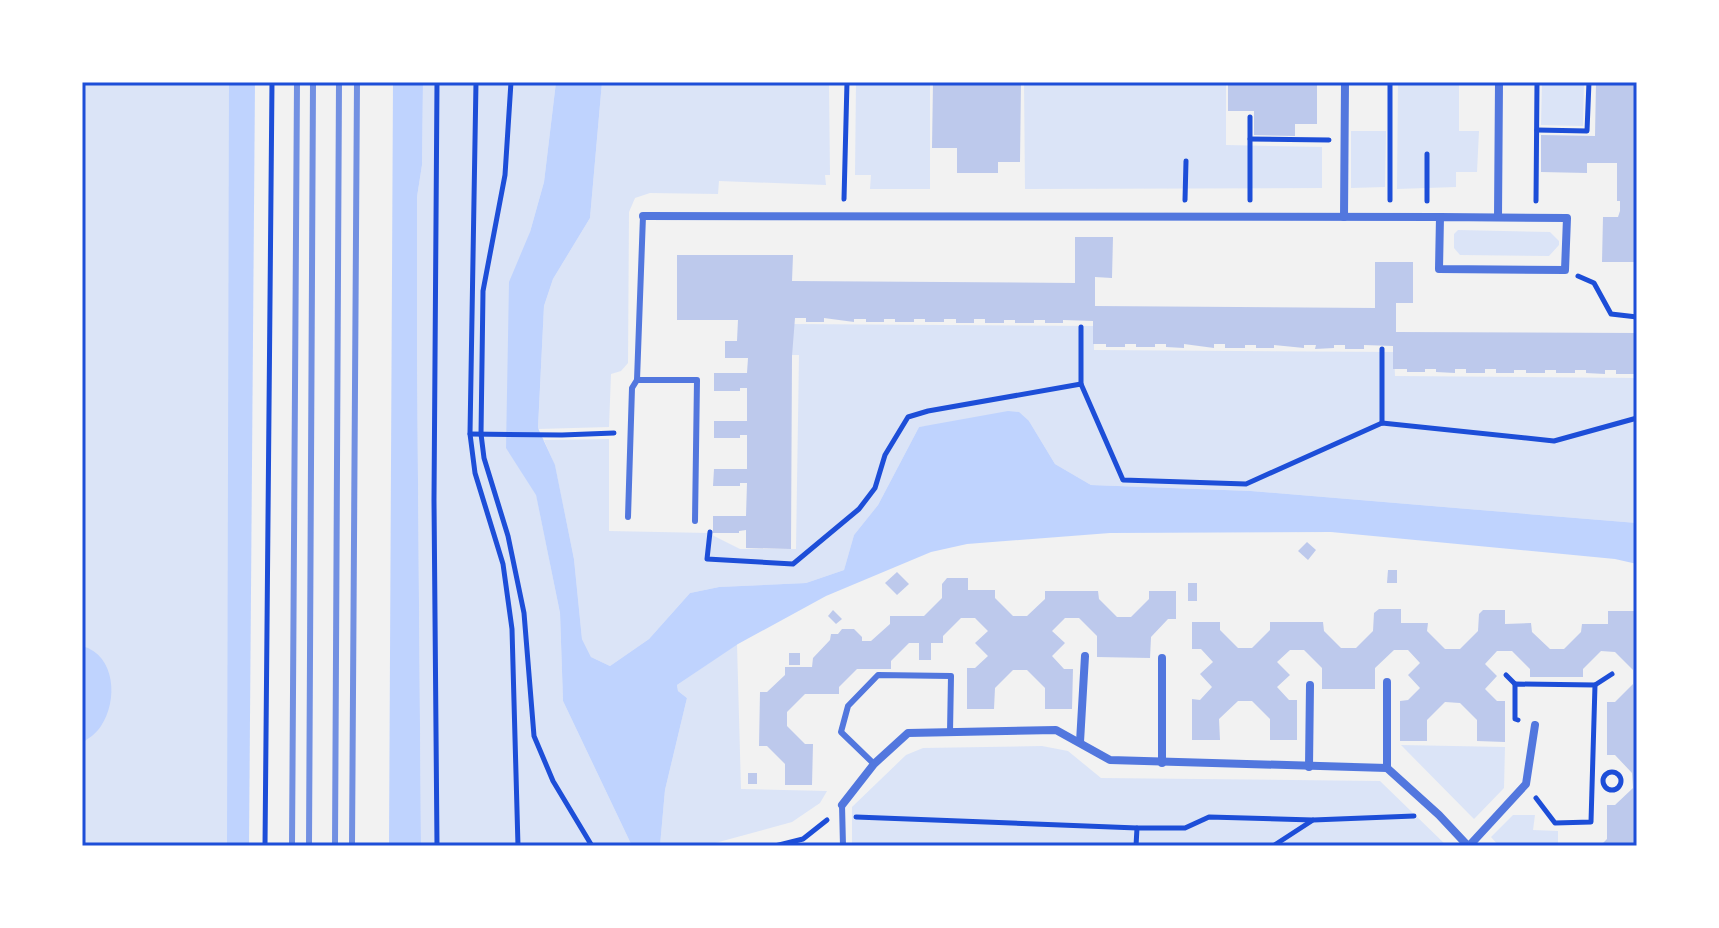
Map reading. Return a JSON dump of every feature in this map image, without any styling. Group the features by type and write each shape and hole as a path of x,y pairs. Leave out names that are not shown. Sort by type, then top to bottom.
{"street":[{"path":"1344,217 1345,82"},
{"path":"1498,217 1499,82"},
{"path":"643,216 1536,217 1567,218 1565,270 1439,269 1440,217"},
{"path":"1080,742 1085,656"},
{"path":"1162,658 1162,763"},
{"path":"1387,682 1387,768"},
{"path":"1309,767 1310,685"},
{"path":"842,805 874,764 908,733 1056,730 1110,760 1387,768 1468,846 1526,784 1535,725"}],"lane":[{"path":"628,517 632,388 637,380 643,216"},
{"path":"637,380 697,380 695,521"},
{"path":"874,764 841,732 848,706 878,675 951,676 950,732"},
{"path":"842,805 843,846"}],"path":[{"path":"265,846 272,82"},
{"path":"437,82 434,500 437,846"},
{"path":"476,82 470,434 475,473 503,564 512,629 518,846"},
{"path":"511,82 505,175 483,291 481,434 484,458 508,536 524,613 534,736 553,781 592,846"},
{"path":"843,216 847,82"},
{"path":"1390,82 1390,217"},
{"path":"1536,217 1537,82"},
{"path":"1537,130 1587,131 1589,82"},
{"path":"1250,117 1250,217"},
{"path":"1250,139 1345,140"},
{"path":"1426,217 1427,154"},
{"path":"1185,217 1186,161"},
{"path":"1565,270 1594,283 1611,314 1637,317"},
{"path":"1081,327 1081,384 1123,480 1246,484 1382,423 1554,441 1637,418"},
{"path":"1382,349 1382,423"},
{"path":"695,521 703,528 710,529 707,559 793,564 859,509 875,488 885,455 908,417 1081,384"},
{"path":"470,434 631,432"},
{"path":"1506,675 1515,684 1595,685 1612,674"},
{"path":"1515,684 1515,719 1535,725"},
{"path":"1526,784 1555,823 1591,822 1595,685"},
{"path":"1592,779 1603,779"},
{"path":"775,846 803,839 815,832 842,805"},
{"path":"843,817 1185,828 1209,817 1313,820 1439,815"},
{"path":"1273,846 1313,820"},
{"path":"1136,846 1137,828"}],"shaded area":[{"path":"82,82 237,82 234,846 82,846"},
{"path":"423,82 556,82 544,182 530,232 506,447 536,494 560,613 563,701 632,846 421,846 417,197 422,165"},
{"path":"602,82 829,82 830,175 825,175 826,185 719,181 718,194 650,193 635,198 629,212 628,363 621,371 611,374 609,427 538,429 544,306 553,279 590,218"},
{"path":"856,82 930,82 930,189 870,189 871,175 855,175"},
{"path":"1024,82 1226,82 1226,145 1322,147 1322,188 1025,189"},
{"path":"1398,82 1459,82 1459,131 1479,131 1477,172 1456,172 1456,187 1397,189"},
{"path":"1542,82 1584,82 1583,126 1541,125"},
{"path":"1351,131 1386,131 1385,187 1351,188"},
{"path":"1458,230 1550,232 1559,245 1549,256 1460,255 1454,248 1454,234"},
{"path":"790,324 1094,326 1094,350 1394,352 1395,376 1637,378 1637,523 1251,491 1091,485 1055,464 1029,421 942,424 919,427 878,505 854,535 844,570 806,583 719,587 690,593 649,639 610,666 591,657 582,639 574,559 555,466 544,440 609,439 609,531 708,533 740,549 796,549 799,355 790,355"},
{"path":"737,644 741,789 827,791 820,803 792,822 704,846 660,846 665,790 687,698 678,691 677,685"},
{"path":"1401,745 1505,747 1504,788 1474,819"},
{"path":"1042,746 1068,751 1101,778 1380,781 1447,846 852,846 852,807 906,755 923,748"},
{"path":"1513,815 1535,815 1533,830 1558,831 1558,846 1499,846 1491,837"}],"water":[{"path":"229,82 255,82 249,846 227,846"},
{"path":"393,82 423,82 422,165 417,197 421,846 389,846"},
{"path":"556,82 602,82 590,218 553,279 544,306 538,428 555,465 574,559 582,639 591,657 610,666 649,639 690,593 719,587 806,583 844,570 854,535 878,505 919,427 1008,411 1019,412 1029,421 1055,464 1091,485 1251,491 1637,523 1637,564 1615,559 1331,532 1110,533 967,544 931,552 826,596 738,644 677,685 678,691 687,698 665,790 660,846 632,846 563,701 560,613 536,495 506,448 509,282 530,232 544,182"},
{"path":"82,646 102,659 111,680 111,692 110,704 101,726 82,743"}],"building":[{"path":"933,82 1021,82 1020,162 998,162 998,173 957,173 957,148 932,148"},
{"path":"1228,82 1317,82 1317,124 1295,124 1295,136 1254,135 1254,111 1228,111"},
{"path":"1596,82 1637,82 1637,282 1634,262 1602,262 1603,217 1618,217 1620,211 1617,163 1587,163 1587,173 1541,172 1541,135 1595,136"},
{"path":"1075,237 1113,237 1112,278 1095,277 1095,306 1375,308 1375,262 1413,262 1413,303 1396,303 1396,332 1637,333 1637,371 1634,374 1616,374 1616,370 1605,370 1605,374 1586,373 1586,370 1575,370 1575,373 1545,370 1545,373 1526,373 1526,370 1514,370 1514,373 1496,373 1496,369 1485,369 1485,373 1466,373 1466,369 1455,369 1455,373 1436,372 1436,369 1407,372 1407,369 1393,369 1393,346 1364,345 1364,349 1345,349 1345,345 1334,345 1334,348 1315,349 1316,345 1304,345 1304,348 1274,345 1274,348 1256,348 1256,345 1245,345 1245,348 1225,348 1225,344 1214,344 1214,348 1184,344 1184,348 1166,347 1166,344 1136,347 1136,344 1125,344 1125,347 1106,347 1106,344 1093,344 1093,321 1045,323 1045,320 1034,320 1034,323 1015,323 1015,320 1004,320 1004,323 985,323 985,319 974,319 974,323 956,323 956,319 944,319 944,322 914,319 914,322 895,322 895,319 884,319 884,322 866,322 866,319 854,319 854,322 824,318 824,322 806,322 806,318 795,318 791,549 746,548 746,530 713,533 713,516 746,516 747,483 713,486 714,469 747,469 747,435 714,438 714,421 747,421 747,388 714,391 714,373 747,373 748,358 725,358 725,341 737,341 738,320 677,320 677,255 793,255 792,281 1075,283"},
{"path":"1307,542 1316,550 1308,560 1298,551"},
{"path":"1388,570 1397,570 1397,583 1387,583"},
{"path":"897,572 909,584 897,595 885,583"},
{"path":"947,578 968,578 968,590 995,590 995,598 1013,616 1027,616 1045,599 1045,591 1098,591 1099,599 1117,617 1131,617 1149,599 1149,591 1176,591 1176,619 1168,619 1151,637 1150,658 1097,657 1097,636 1079,618 1065,618 1052,631 1065,643 1052,656 1064,669 1073,669 1072,709 1045,709 1045,688 1027,670 1013,670 995,688 994,709 967,709 967,668 975,668 988,656 975,643 988,631 975,618 961,618 943,636 943,643 931,643 931,660 919,660 919,643 909,643 891,661 891,669 857,669 839,687 839,694 805,694 787,712 787,726 805,744 813,744 812,785 785,785 785,764 767,746 759,746 760,692 767,692 785,675 785,667 812,667 813,658 830,640 831,634 838,634 842,629 854,629 862,641 871,641 890,624 890,616 924,616 942,598 942,584"},
{"path":"1188,583 1197,583 1197,601 1188,601"},
{"path":"1379,609 1401,609 1401,623 1428,623 1427,631 1445,649 1460,649 1478,631 1479,614 1483,610 1505,610 1505,624 1531,623 1532,632 1550,649 1564,649 1581,632 1582,624 1608,624 1608,611 1635,611 1637,822 1634,825 1634,846 1600,846 1607,839 1607,805 1615,805 1633,788 1632,773 1615,755 1607,755 1607,702 1615,702 1633,684 1633,670 1615,652 1601,651 1583,669 1583,677 1530,677 1530,669 1512,651 1497,651 1485,664 1497,676 1485,689 1497,701 1505,701 1505,742 1477,741 1477,720 1460,703 1445,702 1427,720 1427,741 1400,741 1400,701 1408,700 1420,688 1408,675 1420,663 1408,650 1394,650 1375,668 1375,689 1322,689 1322,668 1304,650 1290,650 1277,662 1290,675 1277,687 1289,700 1297,700 1297,740 1270,740 1270,719 1252,701 1238,701 1219,719 1220,740 1192,740 1192,699 1200,700 1212,687 1200,674 1213,662 1201,649 1192,649 1192,622 1220,622 1220,630 1238,648 1252,648 1270,630 1270,622 1323,622 1324,631 1341,648 1356,648 1373,631 1374,613"},
{"path":"833,610 842,619 836,624 828,616"},
{"path":"789,653 800,653 800,665 789,665"},
{"path":"748,773 757,773 757,784 748,784"}],"railway":[{"path":"292,846 297,82"},
{"path":"309,846 313,82"},
{"path":"335,846 339,82"},
{"path":"352,846 357,82"}]}
